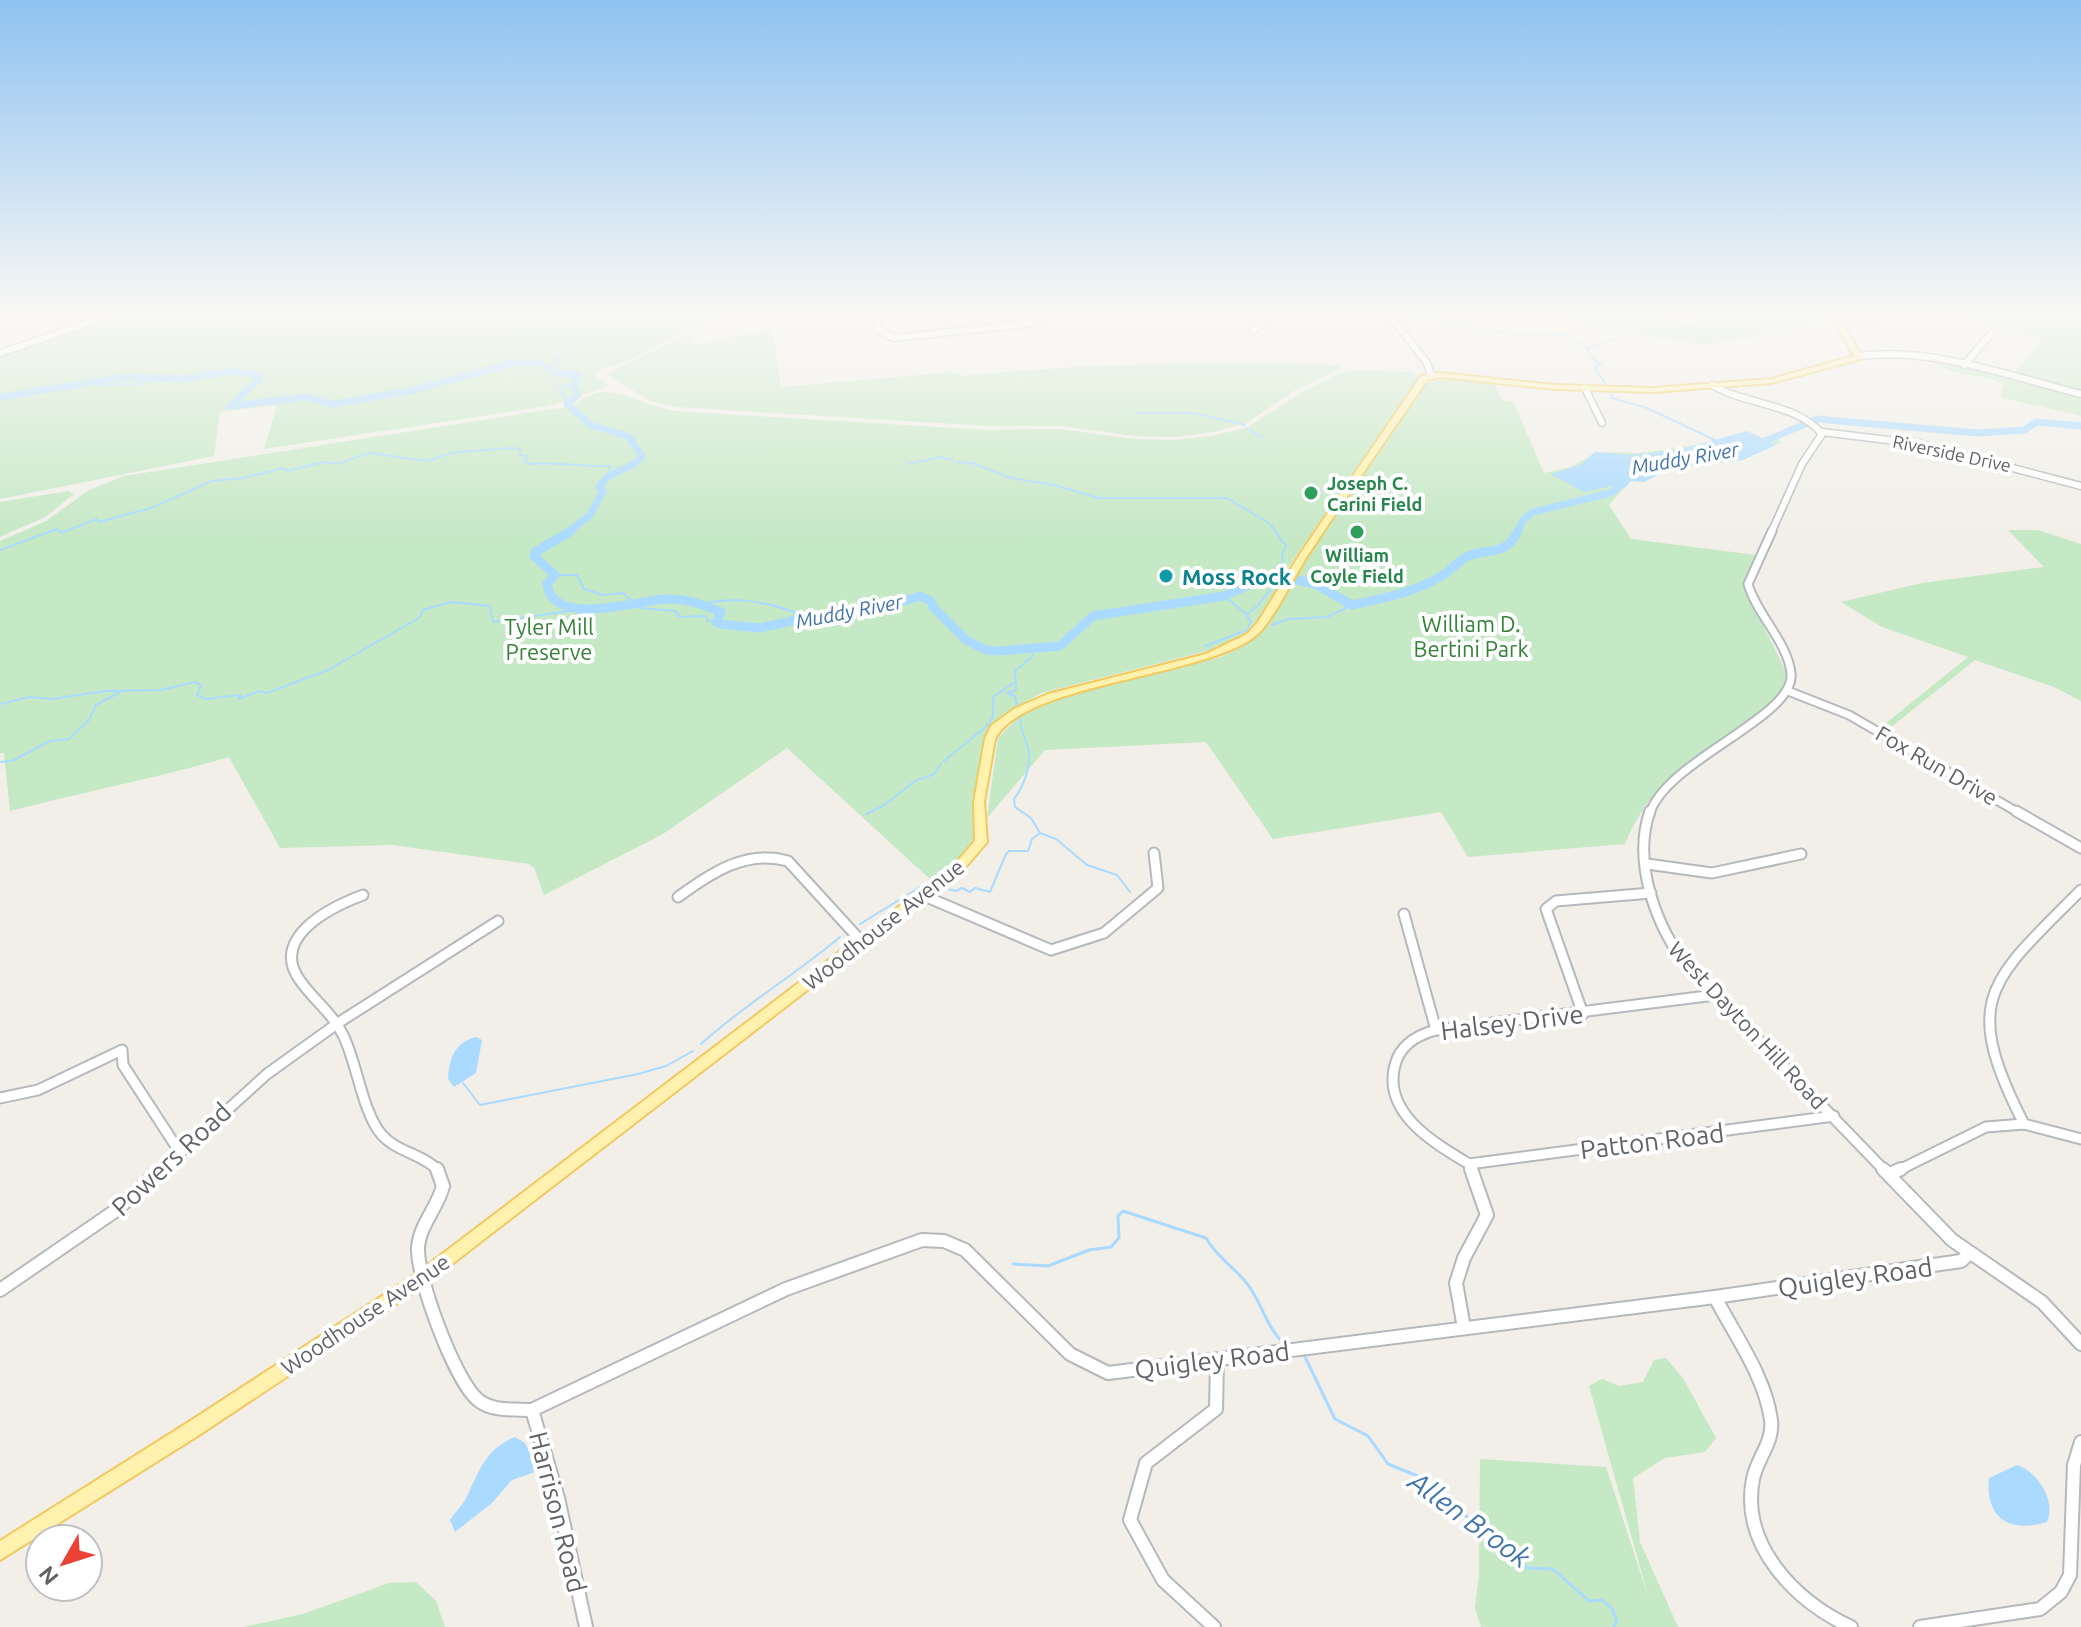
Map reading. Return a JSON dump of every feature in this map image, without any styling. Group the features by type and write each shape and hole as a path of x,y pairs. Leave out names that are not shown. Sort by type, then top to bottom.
{"main road":[{"name":"Woodhouse Avenue","path":"0,1551 201,1424 421,1279 969,858 981,842 980,792 988,766 990,739 1001,723 1052,696 1195,660 1239,643 1262,624 1288,579 1417,388"},
{"path":"1585,388 1677,388"}],"street":[{"path":"1585,388 1602,423"},
{"path":"1718,388 1747,403 1803,417 1815,423 1822,432 1799,469 1748,584 1790,671 1788,691"},
{"path":"2056,388 2081,394"},
{"name":"Riverside Drive","path":"1822,432 1949,448 2081,486"},
{"name":"Fox Run Drive","path":"1788,691 1849,715 2081,848"},
{"name":"West Dayton Hill Road","path":"1788,691 1768,711 1689,764 1661,793 1644,826 1651,893 1665,938 1715,995 1952,1240 2042,1302 2081,1344"},
{"path":"922,895 1051,950 1104,933 1158,888 1154,853"},
{"path":"1647,864 1712,873 1801,854"},
{"path":"678,897 750,856 777,856 788,861 861,941"},
{"path":"2024,1124 1995,1054 1989,1007 1993,991 2004,971 2081,890"},
{"path":"1583,1014 1546,909 1556,901 1651,893"},
{"path":"363,895 342,902 309,924 296,939 291,953 291,964 296,975 338,1023 498,921"},
{"path":"1404,914 1436,1030"},
{"name":"Halsey Drive","path":"1469,1164 1434,1144 1413,1126 1399,1104 1391,1077 1399,1053 1415,1035 1715,995"},
{"name":"Powers Road","path":"0,1290 115,1211 243,1092 338,1023"},
{"name":"Harrison Road","path":"338,1023 380,1133 390,1143 438,1168 444,1180 443,1191 418,1243 421,1279 466,1389 490,1407 532,1410 558,1498 586,1627"},
{"path":"0,1098 38,1090 122,1050 123,1065 179,1151"},
{"name":"Patton Road","path":"1469,1164 1834,1116"},
{"path":"1890,1174 1986,1127 2024,1124 2081,1139"},
{"path":"1464,1328 1456,1283 1464,1258 1487,1215 1469,1164"},
{"name":"Quigley Road","path":"532,1410 786,1289 922,1240 944,1241 965,1250 1070,1354 1108,1373 1715,1297 1961,1261 1969,1254"},
{"path":"1715,1297 1767,1401 1772,1426 1765,1453 1753,1479 1751,1511 1761,1540 1778,1571 1802,1598 1851,1627"},
{"path":"1214,1627 1181,1603 1151,1567 1130,1520 1146,1463 1216,1409 1217,1361"},
{"path":"1920,1627 2040,1609 2061,1592 2070,1575 2074,1465 2081,1442"}],"green space":[{"path":"0,388 604,388 548,406 264,449 277,405 220,412 214,456 0,499"},
{"path":"629,388 1300,388 1246,423 1214,432 1175,437 1134,436 1060,426 987,426 676,407 650,401"},
{"name":"Tyler Mill Preserve","path":"1311,388 1411,388 1287,569 1262,614 1246,632 1215,649 1041,693 1001,716 985,736 983,763 972,799 977,840 966,857 932,881 787,748 663,834 544,895 534,868 529,864 392,845 280,848 229,757 10,811 4,753 0,753 0,541 46,521 89,490 124,476 566,407 601,392 620,394 674,411 987,430 1060,429 1133,439 1173,440 1212,436 1248,427"},
{"name":"William D. Bertini Park","path":"1421,388 1496,388 1502,400 1513,401 1544,473 1571,467 1597,452 1640,453 1725,441 1725,437 1748,432 1768,440 1772,436 1782,442 1742,460 1670,469 1640,482 1635,476 1609,505 1631,539 1756,555 1744,586 1787,674 1786,687 1778,698 1671,777 1638,818 1625,844 1468,857 1441,812 1273,839 1206,742 1045,750 987,818 998,738 1021,714 1054,699 1221,657 1253,640 1270,623 1297,572"},
{"path":"2003,388 2053,388 2081,395 2081,416 2000,397"},
{"path":"2060,388 2081,388 2081,393"},
{"path":"68,491 74,494 45,517 0,537 0,502"},
{"path":"2008,530 2038,530 2081,544 2081,701 2054,687 1975,660 1886,731 1880,728 1968,657 1882,627 1841,602 1922,583 2044,567"},
{"path":"1666,1358 1683,1378 1716,1438 1705,1452 1665,1458 1633,1478 1640,1542 1678,1627 1481,1627 1475,1608 1479,1575 1480,1459 1606,1467 1650,1602 1589,1386 1602,1379 1619,1386 1643,1382 1654,1360"},
{"path":"416,1582 436,1601 445,1627 244,1627 303,1614 389,1583"}],"water":[{"path":"1747,431 1776,445 1743,460 1669,469 1644,482 1631,481 1625,488 1611,486 1584,492 1551,474 1580,465 1595,452 1633,455 1682,449"},
{"path":"476,1037 482,1040 476,1073 454,1087 448,1079 452,1058 458,1047"},
{"path":"515,1437 525,1443 538,1471 512,1480 492,1503 455,1532 450,1520 465,1500 489,1455"},
{"path":"2017,1465 2032,1474 2043,1488 2049,1505 2047,1522 2022,1526 2012,1524 2003,1520 1991,1504 1989,1478"}],"waterway":[{"name":"Muddy River","path":"0,397 57,388"},
{"name":"Muddy River","path":"249,388 230,406 306,397 330,404 341,403 422,388"},
{"name":"Muddy River","path":"559,388 567,404"},
{"name":"Muddy River","path":"567,533 590,515 603,491 599,487 603,481 642,456 628,436 591,425 567,404 577,396 575,388"},
{"path":"1611,392 1612,398 1647,408 1717,441"},
{"path":"1136,413 1192,413 1245,425"},
{"name":"Muddy River","path":"1758,444 1817,419 1977,433 2024,430 2037,422 2081,426"},
{"path":"1247,428 1262,438"},
{"path":"0,550 57,529 61,533 97,519 99,522 151,508 212,481 243,478 284,468 287,471 324,462 337,464 369,453 427,461 455,452 513,448 520,449 520,455 528,456 525,461 529,464 611,466 607,474"},
{"path":"909,464 940,457 953,460"},
{"path":"958,462 972,463 1011,478 1054,485 1099,498 1227,498 1270,524 1286,546 1282,555 1284,576"},
{"name":"Muddy River","path":"1518,532 1523,520 1533,512 1611,493 1619,487 1617,475"},
{"name":"Muddy River","path":"571,531 535,552 534,556 555,575 547,584 553,598 564,605 598,609 666,599 680,600 721,612 716,622 720,624 759,628 821,615 880,608 920,596 931,601 933,607 966,640 986,650 998,651 1060,646 1093,616 1224,596 1265,578 1280,576 1315,584 1352,605 1376,600 1424,585 1466,557 1501,549 1513,540 1518,532"},
{"name":"Muddy River","path":"555,575 577,575 584,589 603,595 623,593 640,608 675,611 680,617 706,616 708,621 716,622"},
{"path":"1205,646 1247,630 1251,622 1246,614 1286,577"},
{"path":"1224,596 1245,613"},
{"path":"704,604 726,600 750,601 796,613"},
{"path":"0,704 30,697 52,699 105,691 161,690 195,682 201,685 197,695 206,699 240,695 239,699 259,691 267,693 328,670 419,618 423,610 451,602 490,606 493,622 576,610"},
{"path":"1272,625 1288,619 1327,617 1352,605"},
{"path":"780,623 800,613 821,615"},
{"path":"1017,706 1015,696 1007,693 1016,690 1015,671 1032,657 1034,647"},
{"path":"944,761 988,725 993,717 993,697 1014,683"},
{"path":"0,762 12,761 50,741 69,739 89,720 96,705 120,692"},
{"path":"1020,715 1029,761 1024,782 1014,799 1015,807 1031,818 1040,833"},
{"path":"866,814 883,806 915,781 934,774 941,764"},
{"path":"941,887 956,891 962,888 970,892 975,888 990,892 1006,854 1009,851 1028,851 1032,839 1040,833"},
{"path":"1040,833 1056,839 1087,865 1117,875 1130,892"},
{"path":"860,924 930,881"},
{"path":"701,1044 840,937"},
{"path":"463,1083 480,1105 638,1074 666,1066 693,1051"},
{"name":"Allen Brook","path":"1013,1264 1048,1266 1089,1250 1111,1247 1119,1238 1118,1216 1123,1211 1206,1238 1251,1289 1282,1342"},
{"name":"Allen Brook","path":"1305,1357 1335,1419 1368,1436 1388,1464 1420,1477 1527,1568 1553,1569 1589,1601 1602,1600 1612,1609 1617,1621 1614,1627"}],"place":[{"name":"Joseph C. Carini Field","path":"1311,493"},
{"name":"William Coyle Field","path":"1357,532"},
{"name":"Moss Rock","path":"1166,576"}]}
